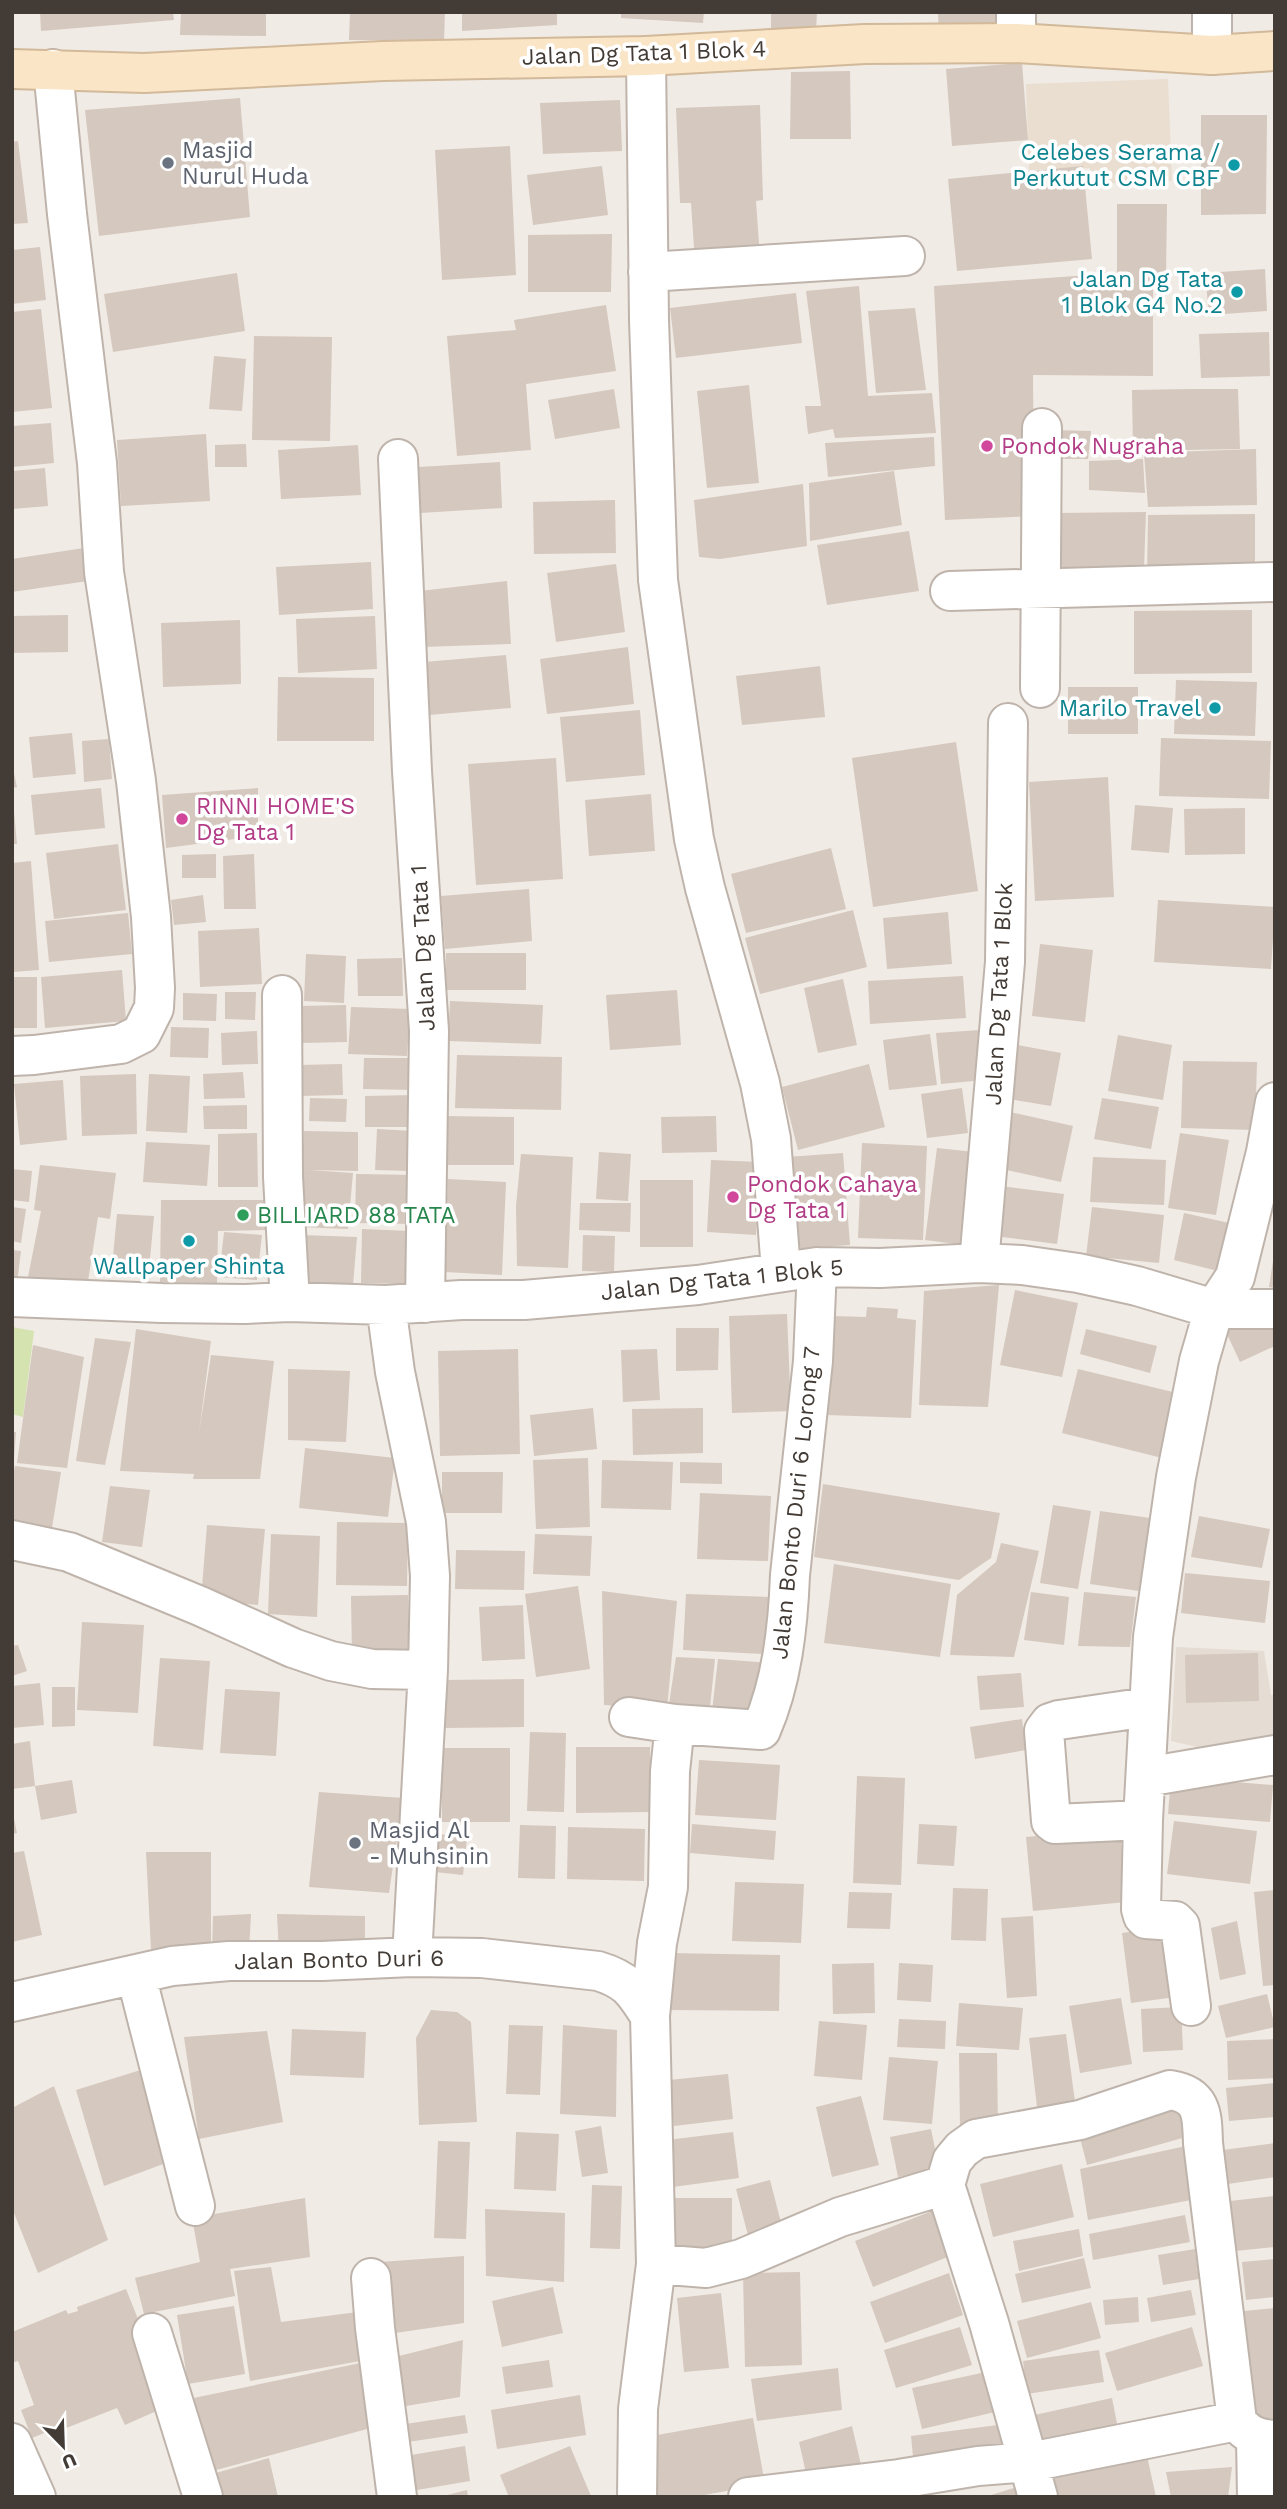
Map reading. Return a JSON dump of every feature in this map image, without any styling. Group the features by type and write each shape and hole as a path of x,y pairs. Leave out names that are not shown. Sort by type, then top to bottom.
{"street":[{"path":"1212,12 1212,55"},
{"name":"Jalan Dg Tata 1 Blok 4","path":"12,69 144,73 383,61 646,55 865,44 1016,28 1212,55 1275,51"},
{"path":"646,55 649,272 659,580 697,851 744,1034 760,1083 799,1269"},
{"path":"12,1056 121,1044 141,1034 154,1008 155,988 151,917 136,781 104,572 97,463 67,214 53,69"},
{"path":"649,272 905,256"},
{"path":"1040,688 1042,428"},
{"name":"Jalan Dg Tata 1","path":"398,459 412,771 429,1031 425,1303"},
{"path":"950,591 1275,582"},
{"name":"Jalan Dg Tata 1 Blok","path":"979,1263 1005,962 1008,723"},
{"path":"282,995 283,1177 290,1301"},
{"path":"1191,2006 1180,1926 1175,1921 1146,1919 1142,1912 1143,1820 1153,1637 1176,1477 1199,1361 1214,1309 1235,1277 1275,1102"},
{"name":"Jalan Dg Tata 1 Blok 5","path":"12,1297 162,1303 245,1304 290,1301 386,1305 461,1300 524,1300 698,1285 799,1269 979,1263 1022,1265 1078,1273 1137,1286 1214,1309 1275,1309"},
{"name":"Jalan Bonto Duri 6 Lorong 7","path":"675,1724 761,1730 768,1715 785,1646 813,1362 799,1269"},
{"path":"386,1305 395,1372 426,1522 430,1576 428,1670 412,1957"},
{"path":"12,1540 69,1552 293,1648 331,1661 372,1669 428,1670"},
{"path":"1143,1820 1055,1824 1051,1821 1044,1731 1050,1723 1059,1720 1148,1707"},
{"path":"629,1717 675,1724 670,1771 668,1887 657,1943 650,2017 656,2264 638,2409 637,2497"},
{"path":"1146,1777 1275,1755"},
{"name":"Jalan Bonto Duri 6","path":"12,2002 172,1966 229,1961 482,1958 598,1971 615,1977 633,1989 650,2017"},
{"path":"136,1975 195,2206"},
{"path":"1034,2480 946,2185 952,2161 976,2139 1080,2120 1170,2090 1185,2092 1196,2101 1202,2117 1203,2143 1256,2433 1256,2497"},
{"path":"656,2264 705,2268 741,2259 840,2217 946,2185"},
{"path":"371,2278 397,2497"},
{"path":"152,2333 203,2497"},
{"path":"748,2497 899,2479 978,2466 1034,2480 1256,2433"},
{"path":"12,2443 36,2497"}],"shaded area":[{"path":"1168,79 1172,181 1091,184 1090,168 1029,170 1026,84"},
{"path":"1176,1647 1264,1651 1271,1695 1275,1695 1275,1765 1171,1741"}],"green space":[{"path":"12,1327 34,1331 23,1417 12,1414"}],"building":[{"path":"40,12 173,12 174,20 41,31"},
{"path":"181,12 266,12 266,36 180,35"},
{"path":"350,12 445,12 444,41 349,40"},
{"path":"462,12 557,12 557,25 462,31"},
{"path":"621,12 704,12 703,23 621,18"},
{"path":"771,12 817,12 816,31 771,31"},
{"path":"938,12 999,12 1000,37 939,39"},
{"path":"1022,63 1028,140 952,146 946,69"},
{"path":"850,71 851,139 790,139 791,72"},
{"name":"Masjid Nurul Huda","path":"240,98 250,217 99,236 85,110"},
{"path":"620,100 622,151 543,154 540,103"},
{"path":"760,105 763,200 756,201 760,258 695,262 691,203 680,203 676,108"},
{"name":"Celebes Serama / Perkutut CSM CBF","path":"1201,115 1267,115 1266,214 1201,215"},
{"path":"18,141 28,223 12,224 12,142"},
{"path":"510,146 516,275 442,280 435,150"},
{"path":"602,166 608,215 533,225 527,175"},
{"path":"1083,166 1092,259 957,271 948,179"},
{"name":"Pondok Nugraha","path":"1117,204 1167,204 1166,278 1153,278 1153,376 1033,375 1034,516 945,520 934,286 1117,273"},
{"path":"612,234 611,292 528,292 528,235"},
{"path":"40,247 46,300 12,304 12,250"},
{"name":"Jalan Dg Tata 1 Blok G4 No.2","path":"1265,269 1267,311 1209,315 1205,273"},
{"path":"237,273 245,331 113,352 104,294"},
{"path":"859,286 868,396 932,393 936,433 835,438 833,429 808,434 805,406 821,406 806,291"},
{"path":"796,293 802,343 676,358 670,308"},
{"path":"606,305 616,371 526,384 531,450 457,456 447,336 516,330 514,320"},
{"path":"915,308 926,390 876,393 868,311"},
{"path":"41,309 52,408 12,412 12,312"},
{"path":"1269,332 1270,376 1201,378 1199,334"},
{"path":"254,336 332,337 330,441 252,440"},
{"path":"214,356 246,359 242,411 209,409"},
{"path":"749,385 759,483 707,488 697,391"},
{"path":"614,389 620,428 555,439 548,400"},
{"path":"1238,389 1240,449 1133,451 1132,390"},
{"path":"51,423 54,463 12,467 12,426"},
{"path":"1050,430 1091,431 1088,459 1051,459"},
{"path":"206,434 210,501 121,506 117,440"},
{"path":"934,437 935,466 828,477 825,443"},
{"path":"246,444 247,467 215,467 215,445"},
{"path":"358,445 361,495 281,499 278,450"},
{"path":"1256,449 1257,505 1148,507 1144,453"},
{"path":"1143,459 1145,493 1089,490 1089,461"},
{"path":"500,462 502,508 420,513 419,467"},
{"path":"45,468 48,506 12,509 12,471"},
{"path":"894,471 902,525 810,541 809,483"},
{"path":"803,484 807,546 720,559 699,557 694,500"},
{"path":"615,500 616,553 534,554 533,502"},
{"path":"1146,512 1144,569 1057,569 1055,513"},
{"path":"1255,514 1255,574 1147,578 1148,515"},
{"path":"909,531 919,591 827,605 817,545"},
{"path":"84,548 88,581 12,592 12,559"},
{"path":"371,562 373,609 279,615 276,567"},
{"path":"616,564 625,632 556,642 547,573"},
{"path":"507,581 511,644 422,647 420,591"},
{"path":"1252,610 1252,673 1134,674 1134,611"},
{"path":"68,615 68,652 12,653 12,616"},
{"path":"375,616 377,669 298,673 296,619"},
{"path":"240,620 241,684 163,687 161,623"},
{"path":"628,647 634,704 547,714 540,659"},
{"path":"506,655 511,708 429,715 424,662"},
{"path":"820,666 825,717 742,725 736,676"},
{"path":"278,677 374,678 374,741 277,741"},
{"name":"Marilo Travel","path":"1176,680 1257,682 1255,736 1174,734"},
{"path":"1068,687 1138,687 1138,734 1068,734"},
{"path":"640,710 645,775 566,782 560,717"},
{"path":"72,733 76,774 33,778 29,737"},
{"path":"1161,738 1271,741 1269,799 1159,796"},
{"path":"109,739 112,779 84,782 82,741"},
{"path":"956,742 978,891 873,907 852,758"},
{"path":"556,758 563,879 476,885 468,764"},
{"path":"12,764 17,787 12,788"},
{"path":"1108,777 1114,897 1035,901 1029,782"},
{"path":"101,788 105,828 35,835 31,795"},
{"path":"258,788 258,836 166,848 162,795"},
{"path":"651,794 655,851 589,856 585,800"},
{"path":"1135,805 1173,808 1169,853 1131,850"},
{"path":"1245,808 1245,854 1185,855 1184,809"},
{"path":"14,811 17,844 12,844"},
{"path":"118,844 126,910 54,919 46,853"},
{"path":"831,848 846,909 746,933 731,874"},
{"path":"216,854 216,878 182,878 182,855"},
{"path":"254,854 256,909 224,909 223,856"},
{"path":"31,861 39,970 12,972 12,863"},
{"path":"529,889 532,941 445,949 441,896"},
{"path":"203,895 206,922 174,925 171,900"},
{"path":"1158,900 1275,907 1271,969 1154,962"},
{"path":"853,910 867,967 760,994 745,938"},
{"path":"948,912 952,964 887,969 883,918"},
{"path":"128,913 132,954 49,962 45,921"},
{"path":"259,928 262,984 200,987 198,931"},
{"path":"1040,944 1093,950 1085,1022 1032,1016"},
{"path":"446,953 526,953 526,990 446,990"},
{"path":"306,954 346,956 344,1003 304,1001"},
{"path":"402,958 403,996 358,996 357,959"},
{"path":"122,970 126,1021 45,1028 41,977"},
{"path":"963,976 966,1018 870,1024 868,981"},
{"path":"12,977 37,977 37,1028 12,1028"},
{"path":"843,979 857,1045 818,1053 804,988"},
{"path":"677,990 681,1045 610,1050 606,995"},
{"path":"225,992 256,992 255,1020 225,1019"},
{"path":"183,993 217,994 216,1021 183,1020"},
{"path":"450,1001 543,1005 541,1044 448,1041"},
{"path":"346,1005 347,1042 300,1043 300,1006"},
{"path":"351,1007 410,1009 407,1056 348,1054"},
{"path":"171,1027 209,1028 208,1058 170,1057"},
{"path":"980,1030 984,1080 941,1084 936,1033"},
{"path":"257,1031 258,1064 222,1065 221,1033"},
{"path":"930,1034 937,1085 889,1090 883,1040"},
{"path":"1118,1035 1172,1045 1163,1100 1108,1091"},
{"path":"1012,1044 1061,1053 1051,1106 1002,1098"},
{"path":"457,1055 562,1057 561,1110 455,1108"},
{"path":"364,1058 416,1058 415,1090 363,1089"},
{"path":"1183,1061 1257,1062 1255,1130 1181,1128"},
{"path":"342,1064 343,1095 300,1096 299,1065"},
{"path":"869,1064 885,1127 798,1150 782,1087"},
{"path":"243,1072 245,1098 204,1099 203,1074"},
{"path":"136,1074 137,1134 82,1136 80,1076"},
{"path":"149,1074 190,1076 187,1133 146,1131"},
{"path":"63,1080 67,1140 20,1145 14,1084"},
{"path":"962,1088 968,1133 927,1138 921,1094"},
{"path":"414,1095 413,1127 365,1127 365,1096"},
{"path":"310,1098 347,1099 346,1122 309,1121"},
{"path":"1102,1098 1159,1107 1151,1149 1094,1139"},
{"path":"247,1105 247,1129 204,1129 203,1106"},
{"path":"1006,1111 1073,1126 1061,1182 993,1167"},
{"path":"443,1116 514,1117 514,1165 442,1165"},
{"path":"716,1116 717,1152 662,1153 661,1117"},
{"path":"377,1129 413,1131 411,1171 375,1170"},
{"path":"304,1131 358,1132 358,1171 308,1170 353,1173 348,1229 299,1227"},
{"path":"257,1133 258,1187 218,1187 218,1134"},
{"path":"1180,1133 1229,1140 1216,1215 1168,1208"},
{"path":"146,1142 210,1145 207,1186 143,1182"},
{"path":"862,1143 927,1146 923,1240 858,1238"},
{"path":"937,1148 984,1153 972,1246 925,1240"},
{"path":"599,1152 631,1154 628,1201 596,1199"},
{"path":"843,1153 850,1245 792,1249 787,1157"},
{"path":"521,1154 573,1157 568,1268 517,1266 516,1206"},
{"path":"1093,1157 1166,1160 1164,1205 1090,1202"},
{"name":"Pondok Cahaya Dg Tata 1","path":"711,1160 760,1162 756,1235 707,1232"},
{"path":"40,1165 116,1173 110,1219 98,1217 88,1281 28,1277 41,1211 34,1210"},
{"path":"12,1169 32,1171 29,1202 12,1200"},
{"path":"356,1174 416,1175 413,1224 355,1223"},
{"path":"448,1179 506,1182 502,1275 445,1272"},
{"path":"640,1180 693,1180 693,1247 640,1247"},
{"path":"1001,1186 1064,1194 1057,1244 994,1236"},
{"name":"Wallpaper Shinta","path":"161,1200 266,1200 267,1230 218,1231 217,1283 160,1282"},
{"path":"580,1203 631,1203 630,1232 579,1230"},
{"path":"12,1207 26,1209 21,1243 12,1241"},
{"path":"1092,1207 1164,1215 1159,1263 1086,1256"},
{"path":"1184,1213 1234,1224 1222,1272 1174,1260"},
{"path":"117,1214 154,1216 149,1270 112,1267"},
{"path":"362,1229 411,1231 410,1284 361,1283"},
{"path":"224,1232 262,1235 257,1280 219,1277"},
{"path":"302,1235 357,1237 353,1285 303,1286"},
{"path":"583,1235 615,1236 614,1272 582,1271"},
{"path":"12,1250 21,1251 17,1283 12,1282"},
{"path":"1275,1261 1275,1288 1269,1287"},
{"path":"999,1285 988,1407 919,1405 924,1291"},
{"path":"1015,1290 1078,1303 1062,1377 1000,1365"},
{"path":"867,1307 898,1309 897,1318 916,1320 911,1418 827,1415 831,1316 866,1317"},
{"path":"1239,1311 1275,1321 1275,1346 1240,1362 1226,1332"},
{"path":"787,1314 791,1411 732,1413 729,1316"},
{"path":"676,1328 719,1328 718,1370 676,1371"},
{"path":"136,1329 211,1341 199,1433 211,1355 274,1361 260,1479 193,1479 194,1474 120,1471"},
{"path":"1086,1329 1157,1346 1150,1373 1080,1354"},
{"path":"95,1338 131,1342 105,1465 76,1461"},
{"path":"33,1345 84,1357 67,1468 17,1463"},
{"path":"518,1349 520,1454 440,1456 438,1351"},
{"path":"657,1349 660,1400 623,1402 621,1350"},
{"path":"288,1369 350,1371 346,1442 288,1440"},
{"path":"1078,1369 1181,1394 1166,1459 1062,1433"},
{"path":"593,1408 597,1449 534,1456 530,1415"},
{"path":"703,1408 703,1453 633,1455 632,1409"},
{"path":"12,1432 16,1432 14,1460 12,1460"},
{"path":"305,1448 395,1458 388,1517 299,1508"},
{"path":"588,1458 590,1527 536,1529 533,1460"},
{"path":"602,1460 673,1462 671,1510 601,1508"},
{"path":"680,1462 722,1463 722,1484 680,1483"},
{"path":"15,1466 61,1472 52,1528 12,1521 12,1480"},
{"path":"442,1472 503,1472 502,1513 442,1513"},
{"path":"823,1484 1000,1513 991,1558 959,1580 814,1557"},
{"path":"110,1486 150,1490 142,1547 102,1542"},
{"path":"700,1493 771,1496 768,1561 697,1559"},
{"path":"1053,1505 1091,1511 1078,1589 1040,1583"},
{"path":"1100,1511 1150,1518 1139,1591 1090,1584"},
{"path":"1199,1516 1270,1529 1262,1568 1191,1557"},
{"path":"337,1522 408,1523 407,1586 336,1585"},
{"path":"207,1525 265,1529 258,1605 201,1600"},
{"path":"271,1534 320,1536 317,1617 268,1614"},
{"path":"535,1534 592,1536 590,1576 533,1574"},
{"path":"1001,1543 1039,1551 1014,1657 950,1655 957,1595 996,1562"},
{"path":"456,1550 525,1551 524,1590 455,1589"},
{"path":"834,1564 951,1584 940,1657 824,1643"},
{"path":"1185,1573 1270,1581 1265,1623 1181,1613"},
{"path":"578,1586 590,1669 536,1677 525,1594"},
{"path":"602,1591 677,1601 667,1709 604,1705"},
{"path":"1031,1592 1069,1597 1064,1645 1024,1640"},
{"path":"1084,1592 1136,1597 1130,1647 1078,1646"},
{"path":"686,1594 768,1597 766,1654 683,1650"},
{"path":"408,1595 409,1655 352,1656 351,1596"},
{"path":"523,1605 525,1659 482,1661 479,1607"},
{"path":"82,1622 144,1625 138,1713 77,1710"},
{"path":"18,1645 27,1671 12,1676 12,1646"},
{"path":"1258,1653 1259,1701 1186,1703 1185,1655"},
{"path":"676,1657 715,1659 709,1717 668,1711"},
{"path":"160,1658 210,1661 203,1750 153,1746"},
{"path":"718,1659 769,1663 755,1723 711,1720"},
{"path":"1021,1673 1024,1707 980,1710 977,1676"},
{"path":"524,1679 524,1727 445,1728 444,1680"},
{"path":"40,1683 44,1725 12,1728 12,1686"},
{"path":"52,1687 75,1687 75,1726 52,1727"},
{"path":"225,1689 280,1692 276,1756 220,1753"},
{"path":"1022,1719 1026,1750 975,1759 970,1727"},
{"path":"530,1732 566,1733 564,1812 527,1811"},
{"path":"30,1741 35,1786 12,1789 12,1744"},
{"path":"576,1747 650,1747 650,1812 576,1813"},
{"path":"442,1748 510,1748 510,1822 442,1822"},
{"path":"699,1760 780,1765 776,1820 695,1815"},
{"path":"857,1776 905,1778 901,1885 853,1883"},
{"path":"1171,1777 1273,1785 1270,1822 1168,1814"},
{"path":"72,1780 77,1813 41,1820 35,1786"},
{"name":"Masjid Al - Muhsinin","path":"319,1792 403,1798 389,1893 309,1887"},
{"path":"12,1809 17,1833 12,1834"},
{"path":"1174,1821 1257,1831 1250,1884 1167,1874"},
{"path":"692,1824 776,1831 774,1860 690,1853"},
{"path":"919,1824 957,1826 954,1866 917,1864"},
{"path":"520,1825 556,1826 555,1879 518,1878"},
{"path":"568,1827 645,1829 644,1881 567,1879"},
{"path":"1120,1828 1126,1902 1033,1911 1026,1837"},
{"path":"440,1834 467,1838 463,1875 435,1872"},
{"path":"24,1851 42,1935 12,1942 12,1853"},
{"path":"146,1852 211,1852 211,1946 151,1949"},
{"path":"735,1882 804,1884 801,1943 732,1941"},
{"path":"953,1888 988,1889 986,1941 951,1940"},
{"path":"1275,1890 1275,1985 1263,1986 1254,1892"},
{"path":"849,1892 892,1893 890,1929 847,1928"},
{"path":"251,1914 249,1952 212,1952 213,1916"},
{"path":"277,1914 365,1916 365,1949 279,1953"},
{"path":"1033,1916 1037,1996 1007,1998 1001,1918"},
{"path":"1237,1921 1246,1974 1220,1980 1211,1928"},
{"path":"1174,1926 1183,1996 1131,2003 1122,1933"},
{"path":"669,1953 780,1955 779,2011 668,2010"},
{"path":"874,1963 875,2013 833,2014 832,1964"},
{"path":"899,1963 933,1965 931,2002 897,2000"},
{"path":"1267,1994 1275,2027 1226,2038 1218,2006"},
{"path":"1121,1998 1132,2064 1080,2073 1069,2006"},
{"path":"959,2003 1023,2008 1019,2050 956,2046"},
{"path":"1181,2007 1183,2050 1143,2052 1141,2009"},
{"path":"431,2010 457,2012 471,2022 477,2122 419,2125 416,2038"},
{"path":"899,2019 946,2021 945,2049 897,2047"},
{"path":"819,2021 867,2025 862,2080 814,2076"},
{"path":"509,2025 543,2026 540,2095 506,2094"},
{"path":"563,2025 617,2030 616,2117 560,2114"},
{"path":"292,2029 366,2032 364,2078 290,2075"},
{"path":"267,2031 283,2122 199,2139 184,2037"},
{"path":"1066,2034 1075,2102 1037,2107 1029,2038"},
{"path":"1275,2039 1275,2078 1228,2080 1227,2041"},
{"path":"959,2053 997,2053 998,2130 960,2130"},
{"path":"889,2057 938,2061 932,2124 883,2120"},
{"path":"147,2068 174,2160 104,2186 76,2090"},
{"path":"728,2074 733,2119 674,2126 669,2080"},
{"path":"1275,2083 1275,2117 1229,2121 1226,2088"},
{"path":"54,2086 108,2240 38,2273 12,2208 12,2108"},
{"path":"861,2096 879,2165 832,2177 816,2107"},
{"path":"1178,2107 1186,2137 1087,2165 1079,2134"},
{"path":"601,2126 608,2173 582,2177 575,2131"},
{"path":"931,2129 939,2169 898,2177 890,2137"},
{"path":"516,2132 559,2134 556,2191 514,2189"},
{"path":"733,2132 739,2178 673,2187 667,2140"},
{"path":"438,2141 470,2142 466,2239 434,2238"},
{"path":"1275,2143 1275,2177 1228,2184 1223,2150"},
{"path":"1186,2146 1196,2199 1088,2220 1080,2169"},
{"path":"1062,2164 1074,2217 993,2237 980,2184"},
{"path":"770,2180 785,2238 751,2247 736,2189"},
{"path":"592,2185 622,2186 620,2249 590,2248"},
{"path":"1275,2196 1275,2247 1235,2251 1230,2201"},
{"path":"305,2198 310,2257 230,2269 235,2296 144,2314 135,2278 200,2262 192,2218"},
{"path":"666,2198 732,2198 732,2260 666,2260"},
{"path":"485,2209 565,2213 564,2282 486,2276"},
{"path":"932,2211 950,2256 873,2287 855,2241"},
{"path":"1185,2215 1190,2242 1093,2260 1089,2234"},
{"path":"1079,2229 1083,2256 1019,2271 1013,2241"},
{"path":"1195,2249 1199,2279 1163,2285 1158,2255"},
{"path":"464,2256 464,2323 388,2334 380,2262"},
{"path":"1084,2258 1091,2288 1022,2303 1015,2274"},
{"path":"1275,2259 1275,2297 1246,2300 1242,2262"},
{"path":"271,2267 281,2322 365,2311 371,2359 250,2381 234,2271"},
{"path":"800,2272 802,2365 745,2367 743,2273"},
{"path":"949,2273 963,2315 885,2343 870,2302"},
{"path":"553,2287 563,2333 502,2347 492,2301"},
{"path":"126,2289 172,2404 125,2425 117,2408 51,2434 49,2431 32,2438 21,2410 34,2405 18,2361 12,2363 12,2332 66,2310 68,2314 78,2311 77,2307"},
{"path":"1191,2290 1196,2315 1151,2322 1147,2298"},
{"path":"721,2293 729,2368 684,2372 677,2298"},
{"path":"1138,2297 1139,2322 1105,2325 1103,2300"},
{"path":"1091,2302 1101,2338 1027,2358 1017,2321"},
{"path":"234,2306 245,2374 188,2384 177,2315"},
{"path":"1275,2308 1275,2419 1252,2421 1244,2311"},
{"path":"960,2327 972,2365 896,2388 884,2350"},
{"path":"1192,2327 1203,2366 1117,2391 1105,2353"},
{"path":"463,2340 460,2397 400,2407 395,2357"},
{"path":"1099,2350 1104,2382 1027,2394 1023,2361"},
{"path":"549,2360 553,2387 506,2394 502,2367"},
{"path":"370,2361 378,2426 205,2473 189,2399"},
{"path":"838,2368 842,2410 757,2421 751,2379"},
{"path":"986,2372 995,2412 922,2429 912,2388"},
{"path":"580,2395 586,2435 497,2449 491,2410"},
{"path":"1112,2398 1120,2439 1038,2457 1030,2416"},
{"path":"465,2415 468,2433 401,2443 399,2425"},
{"path":"753,2418 765,2484 693,2497 657,2497 646,2437"},
{"path":"1006,2424 1010,2454 914,2467 911,2436"},
{"path":"852,2426 862,2469 808,2482 799,2442"},
{"path":"465,2446 470,2481 411,2491 405,2456"},
{"path":"570,2446 591,2496 509,2497 500,2475"},
{"path":"1147,2456 1156,2497 1056,2497 1051,2475"},
{"path":"269,2458 278,2497 217,2497 212,2474"},
{"path":"1232,2467 1228,2497 1171,2497 1166,2472"},
{"path":"1024,2485 1028,2497 988,2497 988,2496"},
{"path":"467,2490 468,2497 443,2496"}],"place":[{"name":"Masjid Nurul Huda","path":"168,163"},
{"name":"Celebes Serama / Perkutut CSM CBF","path":"1234,165"},
{"name":"Jalan Dg Tata 1 Blok G4 No.2","path":"1237,292"},
{"name":"Pondok Nugraha","path":"987,446"},
{"name":"Marilo Travel","path":"1215,708"},
{"name":"RINNI HOME'S Dg Tata 1","path":"182,819"},
{"name":"Pondok Cahaya Dg Tata 1","path":"733,1197"},
{"name":"BILLIARD 88 TATA","path":"243,1215"},
{"name":"Wallpaper Shinta","path":"189,1241"},
{"name":"Masjid Al - Muhsinin","path":"355,1843"}]}
